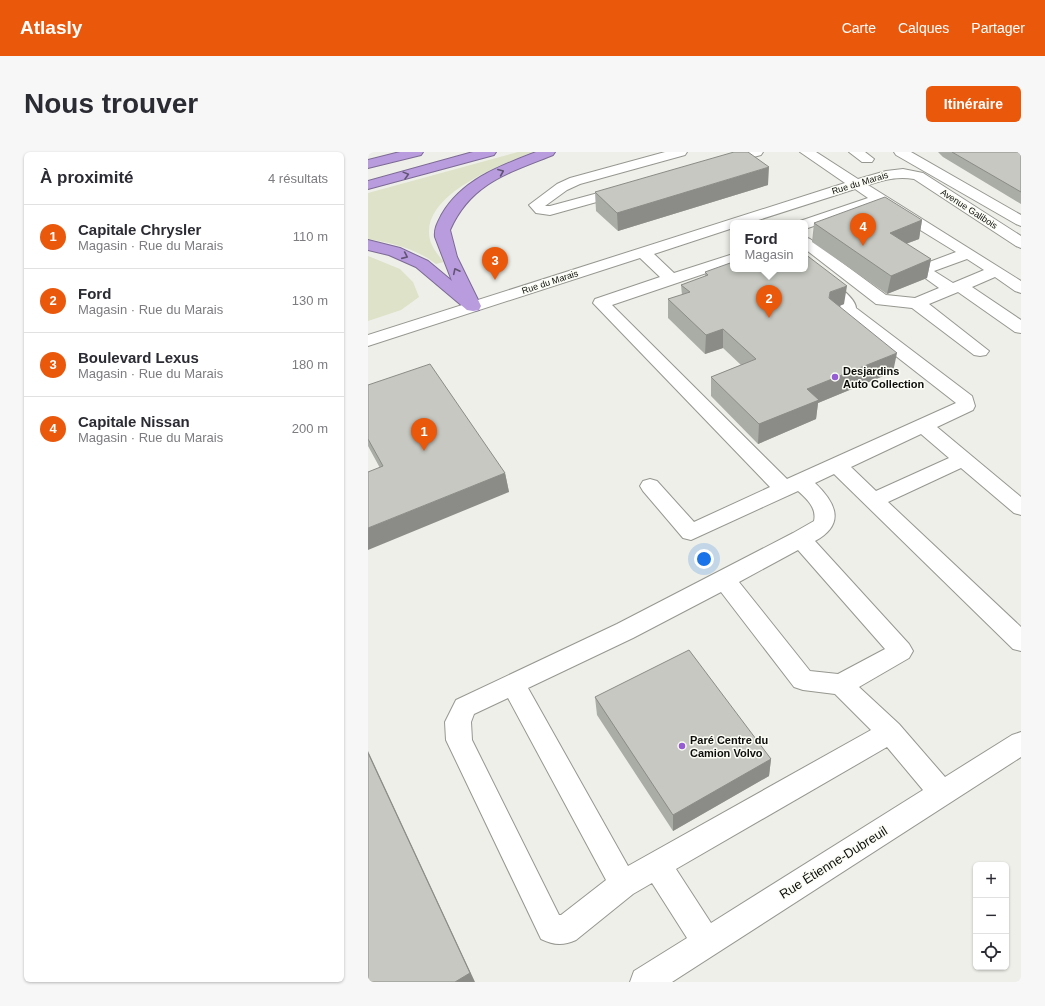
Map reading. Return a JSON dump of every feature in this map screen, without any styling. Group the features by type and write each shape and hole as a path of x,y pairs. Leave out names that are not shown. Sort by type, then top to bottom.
{"highway":[{"path":"368,164 416,152"},
{"path":"368,185 489,152"},
{"path":"473,306 448,253 442,231 450,211 462,195 486,179 548,152"},
{"path":"368,245 394,251 422,264 473,306"}],"street":[{"path":"634,187 550,211 541,210 536,205 562,187 575,181 680,152"},
{"path":"710,165 756,152"},
{"path":"807,152 854,184 968,253 1021,288"},
{"path":"901,152 1021,221"},
{"name":"Rue du Marais","path":"747,220 886,174 903,173 918,176"},
{"name":"Avenue Galibois","path":"918,176 1021,243"},
{"path":"808,223 879,199"},
{"path":"766,213 776,220"},
{"name":"Rue du Marais","path":"368,341 643,252 730,226"},
{"path":"808,244 882,300 917,303 996,271"},
{"path":"643,252 671,279"},
{"path":"968,253 922,270 1021,328"},
{"path":"730,260 601,303 793,485 823,505 826,516 822,526 801,539 625,631 465,707 458,722 460,740 550,929 566,930 623,884 890,732"},
{"path":"650,486 691,532 966,406 965,400 848,310 848,304 846,301 808,272"},
{"path":"917,303 980,351"},
{"path":"924,426 1021,508"},
{"path":"874,500 962,459"},
{"path":"837,465 1021,642"},
{"path":"724,580 803,680 841,685 901,652 801,539"},
{"path":"513,684 623,884"},
{"path":"841,685 890,732 942,793"},
{"name":"Rue Étienne-Dubreuil","path":"645,982 1021,743"},
{"path":"657,865 707,943"}],"green space":[{"path":"518,152 533,152 486,172 453,193 440,205 432,218 429,237 436,252 444,262 436,264 421,254 404,247 368,239 368,193"},
{"path":"368,256 400,269 413,282 419,297 401,310 368,321"}],"building":[{"path":"734,152 748,152 769,167 617,213 595,192"},
{"path":"952,152 1021,152 1021,192"},
{"path":"885,197 922,220 890,233 931,259 891,276 814,223"},
{"path":"808,256 847,286 830,292 829,298 897,353 807,389 819,400 759,424 711,377 756,359 723,329 706,335 668,299 690,292 681,285 708,275 705,272 730,263 730,272 808,272"},
{"path":"430,364 505,473 368,528 368,472 383,466 368,439 368,385"},
{"name":"Paré Centre du Camion Volvo","path":"689,650 771,759 673,815 595,697"},
{"path":"368,753 470,973 455,982 368,982"}],"place":[{"name":"Capitale Nissan","path":"863,246"},
{"name":"Boulevard Lexus","path":"495,280"},
{"name":"Ford","path":"769,318"},
{"name":"Desjardins Auto Collection","path":"835,377"},
{"name":"Capitale Chrysler","path":"424,451"},
{"name":"Paré Centre du Camion Volvo","path":"682,746"}]}
